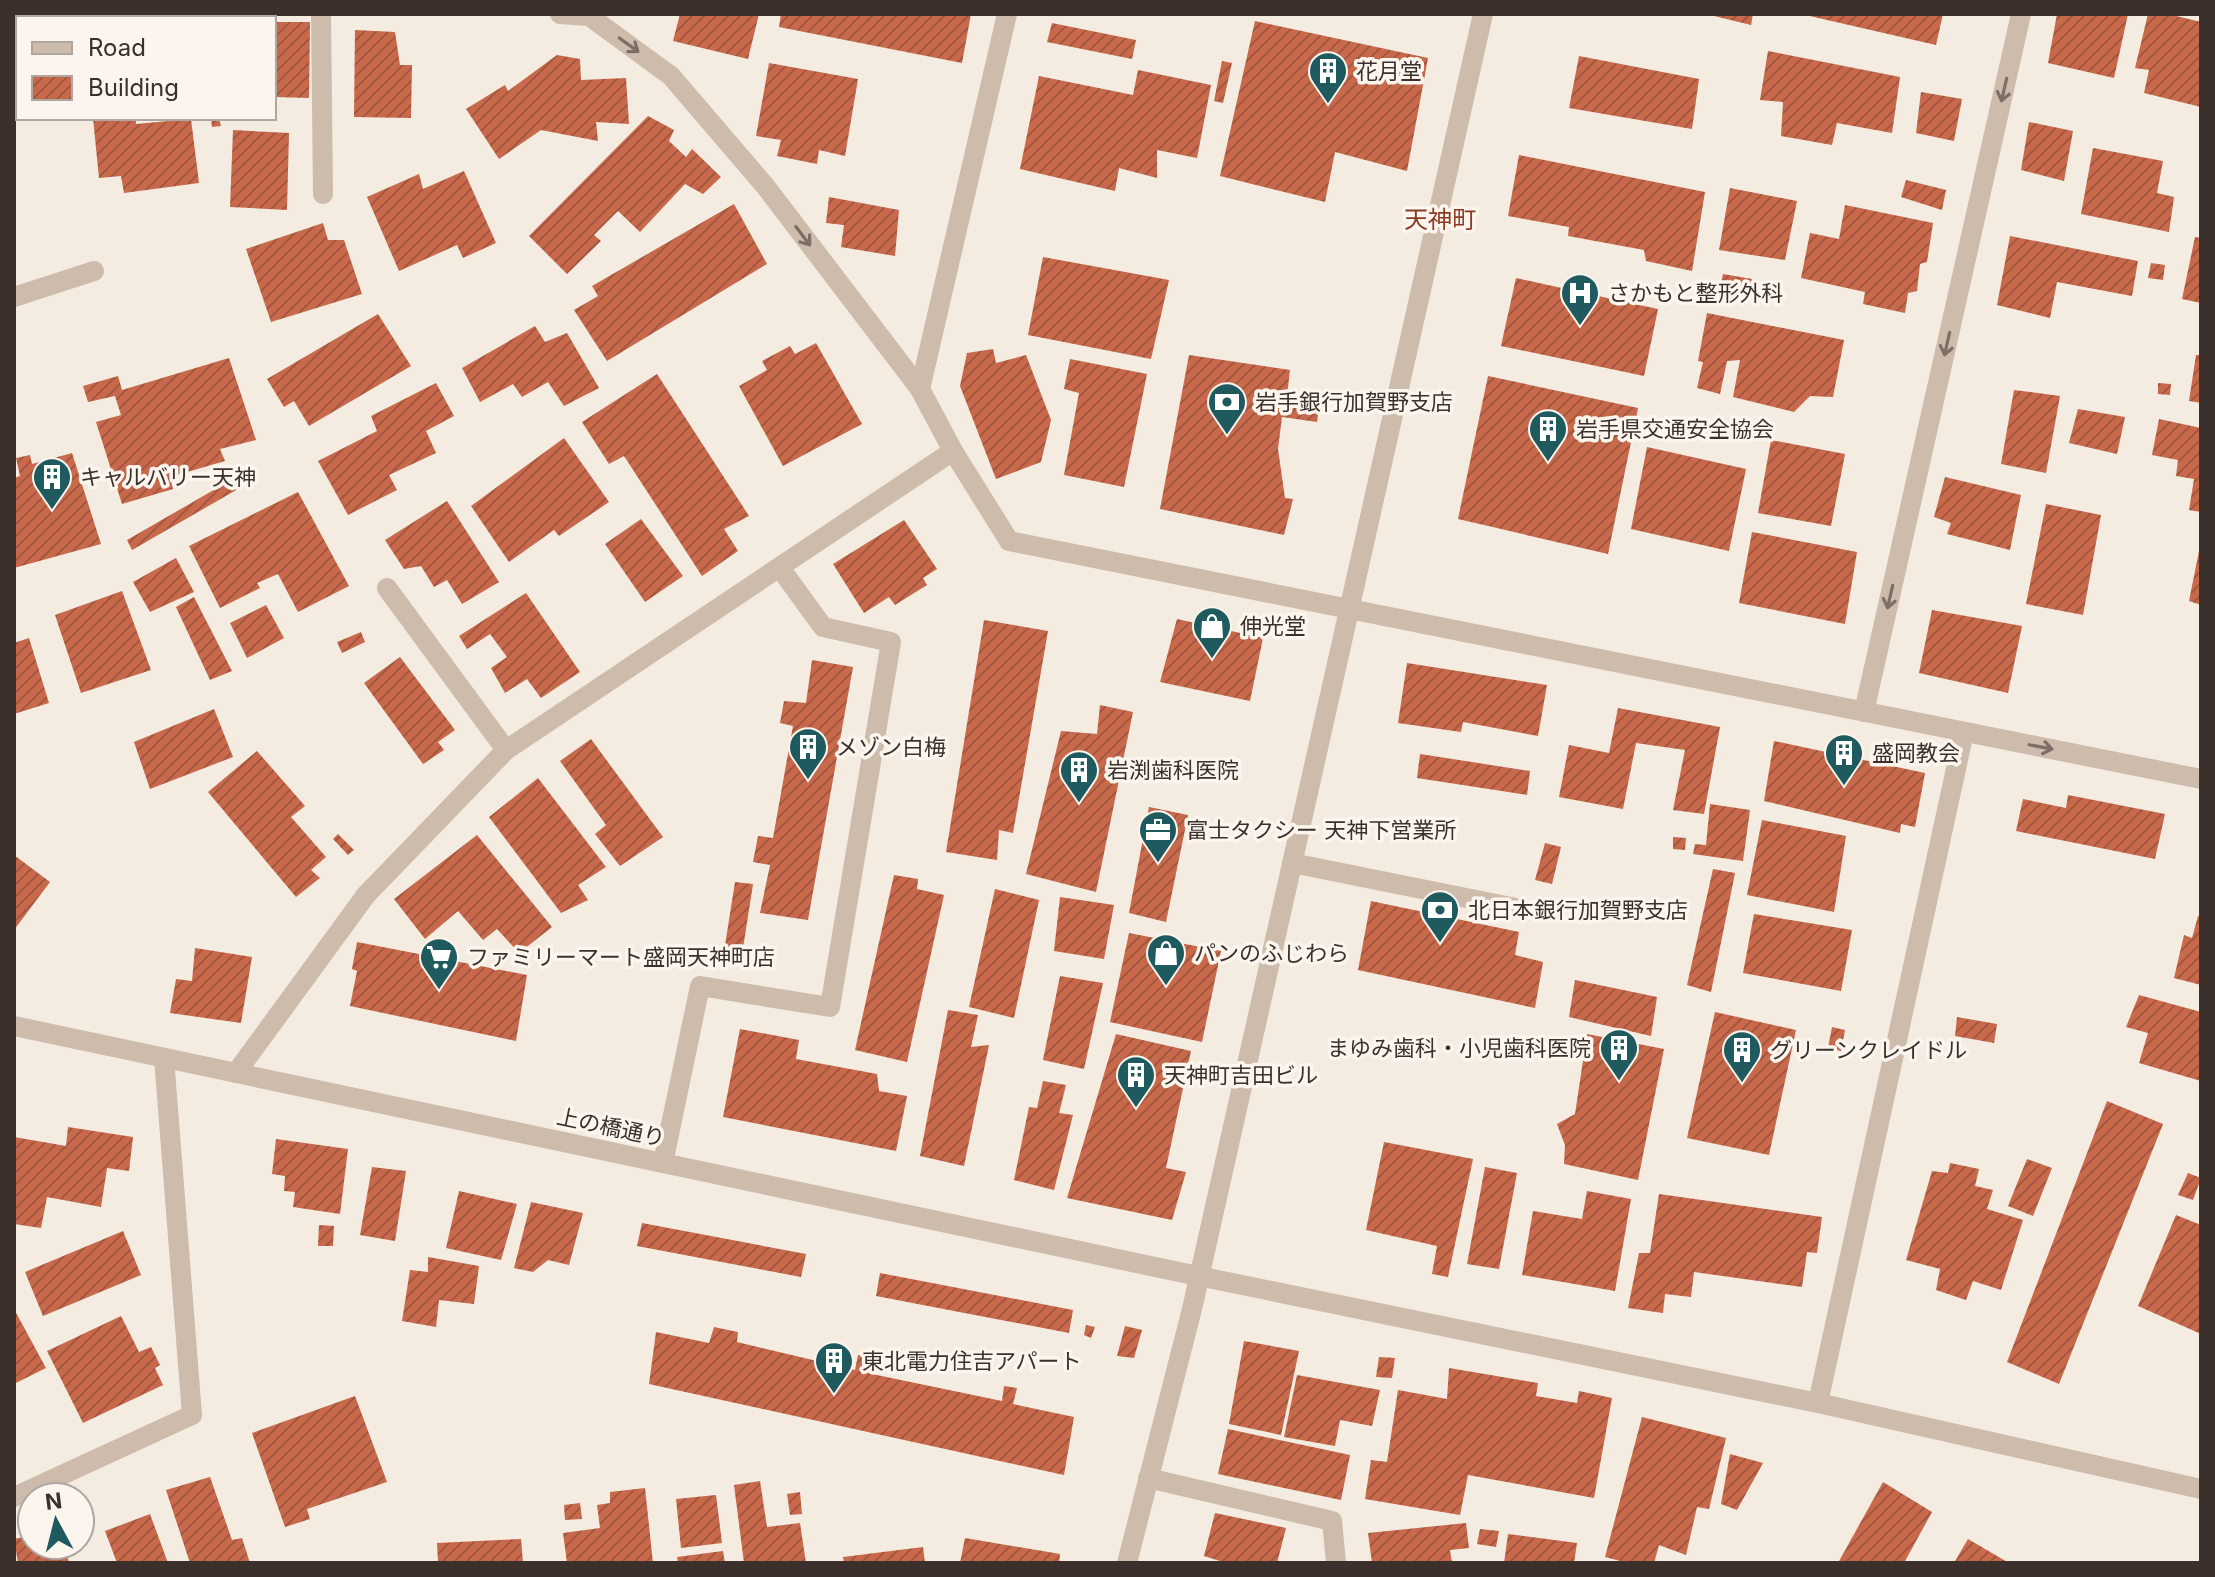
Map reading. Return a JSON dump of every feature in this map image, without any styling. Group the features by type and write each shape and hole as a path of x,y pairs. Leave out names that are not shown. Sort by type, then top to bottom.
{"street":[{"path":"321,14 323,194"},
{"path":"560,14 589,15 671,76 766,187 920,389 953,451 1009,541 2201,779"},
{"path":"920,389 1007,14"},
{"path":"1127,1563 1198,1276 1483,14"},
{"path":"1864,712 2021,14"},
{"path":"14,297 94,271"},
{"path":"236,1073 366,895 506,750 953,451"},
{"path":"663,1163 700,986 830,1007 891,642 823,627 780,568"},
{"path":"387,588 506,750"},
{"path":"1818,1403 1964,732"},
{"path":"1292,863 1521,909"},
{"name":"上の橋通り","path":"14,1026 1198,1276 1818,1403 2201,1489"},
{"path":"14,1497 192,1415 164,1058"},
{"path":"1148,1478 1332,1521 1336,1563"}],"building":[{"path":"14,14 40,14 16,16 14,53"},
{"path":"48,14 163,14 162,16"},
{"path":"680,14 759,14 748,59 673,41"},
{"path":"781,14 971,14 962,63 779,27"},
{"path":"1706,14 1753,14 1751,25"},
{"path":"1801,14 1943,14 1936,45"},
{"path":"2057,14 2128,14 2114,78 2048,63"},
{"path":"2148,14 2168,14 2201,22 2201,107 2144,93 2149,70 2135,68"},
{"name":"花月堂","path":"1255,21 1428,58 1407,171 1335,152 1325,202 1220,176"},
{"path":"277,22 310,22 309,98 276,97"},
{"path":"1052,23 1136,40 1132,59 1047,42"},
{"path":"355,30 395,32 400,65 412,65 411,118 354,117"},
{"path":"1768,51 1900,77 1892,133 1837,123 1832,145 1781,136 1783,102 1760,100"},
{"path":"557,55 580,59 581,80 626,78 629,124 596,122 598,141 541,130 499,159 466,109 505,85 508,91"},
{"path":"1579,56 1699,79 1692,129 1569,108"},
{"path":"14,61 16,90 14,90"},
{"path":"1222,61 1232,63 1223,103 1214,101"},
{"path":"769,63 858,79 845,156 819,150 817,164 777,156 781,140 756,136"},
{"path":"1138,70 1211,85 1197,158 1157,150 1157,178 1119,168 1115,191 1020,169 1039,76 1133,95"},
{"path":"1921,92 1962,99 1954,141 1916,133"},
{"path":"648,116 674,130 669,141 686,157 692,149 721,177 703,194 685,184 640,232 618,211 594,235 601,241 567,274 529,236"},
{"path":"93,120 136,120 136,124 191,120 199,183 124,193 121,176 99,178"},
{"path":"211,120 220,120 221,126 212,127"},
{"path":"2029,122 2073,131 2064,181 2021,170"},
{"path":"233,130 289,133 287,210 230,207"},
{"path":"2093,148 2163,161 2157,193 2174,197 2169,232 2081,214"},
{"path":"1519,155 1705,192 1692,271 1646,261 1644,250 1568,236 1569,227 1508,216"},
{"path":"464,171 496,243 463,258 457,245 399,271 367,197 419,174 423,189"},
{"path":"1906,180 1946,190 1942,210 1901,197"},
{"path":"1730,188 1797,201 1785,260 1719,250"},
{"path":"829,197 899,210 895,256 841,247 844,225 826,223"},
{"path":"734,204 767,264 607,361 574,310 598,296 592,286"},
{"path":"1845,205 1933,223 1927,262 1920,264 1917,291 1908,293 1905,313 1863,304 1865,292 1801,278 1810,233 1839,239"},
{"path":"323,223 328,240 344,240 362,294 271,322 246,249"},
{"path":"2010,236 2138,261 2132,296 2057,282 2050,318 1997,305"},
{"path":"2195,237 2201,238 2201,303 2182,299"},
{"path":"1043,257 1169,280 1151,359 1028,335"},
{"path":"2151,263 2165,265 2163,280 2148,278"},
{"path":"1723,274 1752,279 1750,288 1721,283"},
{"name":"さかもと整形外科","path":"1516,278 1658,309 1644,376 1501,346"},
{"path":"1707,313 1844,340 1833,397 1810,396 1794,412 1733,397 1740,360 1727,361 1720,394 1697,388 1703,362 1698,361"},
{"path":"378,314 411,366 309,426 294,401 284,407 267,379"},
{"path":"535,326 545,342 567,333 599,388 564,406 548,382 522,397 513,384 480,402 462,368"},
{"path":"816,343 862,424 783,466 739,386 767,370 762,361 790,346 795,354"},
{"path":"993,349 996,363 1026,355 1051,420 1041,462 996,479 960,386 967,353"},
{"name":"岩手銀行加賀野支店","path":"1189,355 1290,370 1287,396 1320,402 1317,422 1282,417 1278,449 1285,498 1293,499 1284,535 1160,509"},
{"path":"2196,355 2201,355 2201,403 2189,401"},
{"path":"229,358 256,440 220,449 225,461 170,477 173,489 122,504 96,422 121,415 115,396 88,402 83,386 118,376 122,390"},
{"path":"1070,359 1147,374 1124,487 1064,475 1079,393 1064,389"},
{"path":"657,374 749,516 724,529 738,551 702,576 624,456 609,464 582,422"},
{"name":"岩手県交通安全協会","path":"1488,376 1638,408 1608,554 1458,519"},
{"path":"436,383 454,416 426,431 436,453 389,475 397,490 348,515 318,461 377,431 371,416"},
{"path":"2158,383 2171,384 2170,395 2158,394"},
{"path":"2014,390 2060,396 2046,473 2001,464"},
{"path":"2078,409 2125,417 2117,454 2069,443"},
{"path":"2159,419 2201,428 2201,512 2189,510 2194,479 2176,476 2178,460 2152,455"},
{"path":"564,438 609,502 559,536 554,530 509,562 471,506"},
{"path":"1771,440 1845,454 1831,526 1758,513"},
{"path":"1647,447 1746,469 1729,551 1631,529"},
{"name":"キャルバリー天神","path":"72,453 101,544 14,568 14,478 20,476 16,458 30,455 32,464"},
{"path":"1945,477 2021,495 2010,550 1947,534 1951,523 1934,517"},
{"path":"231,480 238,489 132,550 127,540"},
{"path":"298,492 349,586 298,612 278,574 257,583 260,588 220,608 189,546"},
{"path":"447,501 499,582 462,604 447,580 434,587 421,566 404,569 385,540"},
{"path":"2046,504 2101,515 2083,615 2026,604"},
{"path":"641,519 683,576 645,602 605,544"},
{"path":"904,520 937,569 923,578 927,585 895,605 889,597 864,613 833,564"},
{"path":"1752,532 1857,552 1845,624 1739,603"},
{"path":"2201,546 2201,605 2189,601"},
{"path":"176,558 194,592 150,612 133,582"},
{"path":"122,591 151,670 81,693 55,615"},
{"path":"526,593 580,672 541,698 527,679 505,693 491,668 507,657 490,634 467,649 459,636"},
{"path":"194,597 232,671 210,680 176,607"},
{"path":"266,605 284,638 247,658 230,623"},
{"path":"1932,610 2022,626 2008,693 1919,673"},
{"name":"伸光堂","path":"1177,619 1263,638 1250,701 1160,682"},
{"path":"984,620 1048,631 1013,833 999,830 997,860 946,852"},
{"path":"361,632 365,642 342,653 337,642"},
{"path":"29,638 49,703 14,714 14,643"},
{"path":"400,657 455,730 438,742 444,750 423,764 364,683"},
{"name":"メゾン白梅","path":"812,660 853,667 808,920 760,913 770,865 753,862 758,836 773,838 793,726 780,723 784,701 806,703"},
{"path":"1407,663 1547,685 1538,736 1463,722 1461,732 1398,723"},
{"name":"岩渕歯科医院","path":"1100,705 1133,712 1096,892 1026,874 1061,731 1097,734"},
{"path":"1618,708 1720,727 1704,814 1673,810 1685,750 1636,743 1623,809 1559,797 1569,745 1609,753"},
{"path":"214,709 233,757 150,789 134,742"},
{"path":"591,739 663,837 620,866 595,834 606,825 560,761"},
{"name":"盛岡教会","path":"1774,741 1925,773 1915,827 1901,824 1900,833 1764,801"},
{"path":"257,751 305,806 291,817 326,857 311,870 320,878 296,897 208,792"},
{"path":"1420,754 1530,771 1527,795 1417,778"},
{"path":"538,778 606,867 578,885 588,900 561,913 489,817"},
{"path":"2068,795 2165,814 2155,859 2016,831 2023,799 2066,808"},
{"path":"1710,804 1750,810 1743,861 1693,854 1695,844 1706,845"},
{"name":"富士タクシー 天神下営業所","path":"1149,807 1188,815 1166,922 1129,913"},
{"path":"1762,820 1846,836 1834,912 1747,895"},
{"path":"338,834 354,850 348,855 333,839"},
{"path":"477,835 552,927 519,953 497,929 483,940 458,911 425,939 394,899"},
{"path":"1673,837 1686,838 1685,850 1673,849"},
{"path":"1545,843 1561,847 1552,884 1535,880"},
{"path":"14,855 50,882 14,930"},
{"path":"1713,869 1735,873 1711,992 1687,985"},
{"path":"894,875 918,879 917,889 944,895 907,1062 855,1050"},
{"path":"735,882 753,884 741,961 723,958"},
{"path":"995,889 1039,900 1014,1018 969,1007"},
{"path":"1060,897 1114,905 1104,959 1054,951"},
{"name":"北日本銀行加賀野支店","path":"1371,901 1519,932 1515,955 1543,962 1535,1008 1358,970"},
{"path":"1754,914 1852,930 1841,991 1743,973"},
{"path":"2198,916 2201,917 2201,985 2174,978 2184,935 2192,938"},
{"name":"パンのふじわら","path":"1129,933 1221,951 1202,1042 1110,1022"},
{"name":"ファミリーマート盛岡天神町店","path":"357,942 527,975 516,1041 350,1006 357,971 352,969"},
{"path":"195,948 252,957 241,1023 170,1013 176,979 192,981"},
{"path":"1060,976 1103,983 1084,1069 1043,1060"},
{"path":"1575,980 1657,997 1651,1036 1569,1017"},
{"path":"2139,995 2201,1012 2201,1081 2139,1063 2148,1033 2126,1027"},
{"path":"948,1010 978,1015 971,1047 989,1045 964,1166 920,1156"},
{"name":"グリーンクレイドル","path":"1715,1012 1796,1030 1769,1155 1687,1138"},
{"path":"1957,1017 1997,1024 1994,1043 1955,1036"},
{"path":"1832,1027 1845,1030 1841,1051 1828,1048"},
{"path":"740,1029 799,1040 796,1059 877,1074 879,1091 907,1096 896,1151 723,1117"},
{"name":"天神町吉田ビル","path":"1116,1034 1191,1051 1166,1168 1186,1172 1172,1220 1067,1198"},
{"name":"まゆみ歯科・小児歯科医院","path":"1587,1034 1664,1049 1638,1180 1564,1164 1565,1145 1557,1124 1575,1114"},
{"path":"1043,1081 1066,1085 1059,1113 1073,1115 1054,1190 1014,1180 1029,1107 1037,1108"},
{"path":"2107,1101 2163,1124 2059,1384 2007,1362"},
{"path":"68,1127 133,1137 129,1171 107,1168 101,1207 47,1197 41,1228 14,1224 14,1137 66,1146"},
{"path":"276,1139 348,1149 340,1214 293,1207 295,1192 284,1191 285,1176 272,1174"},
{"path":"1384,1142 1473,1159 1448,1277 1432,1274 1437,1246 1366,1230"},
{"path":"2027,1159 2052,1168 2033,1216 2008,1206"},
{"path":"1950,1163 1979,1169 1975,1186 1993,1190 1987,1209 2023,1220 2001,1290 1973,1281 1966,1300 1936,1290 1940,1269 1906,1260 1932,1171 1948,1173"},
{"path":"372,1167 406,1171 395,1241 360,1235"},
{"path":"1485,1167 1517,1173 1499,1269 1467,1264"},
{"path":"2188,1173 2201,1178 2193,1200 2178,1195"},
{"path":"459,1191 517,1204 501,1260 446,1248"},
{"path":"1587,1191 1631,1199 1615,1291 1522,1275 1533,1211 1582,1219"},
{"path":"1659,1194 1822,1217 1817,1253 1807,1252 1802,1287 1694,1272 1691,1297 1665,1294 1663,1313 1628,1308 1639,1253 1650,1253"},
{"path":"531,1202 583,1213 569,1265 548,1260 533,1272 514,1268"},
{"path":"2176,1215 2201,1225 2201,1334 2138,1306"},
{"path":"642,1223 806,1254 801,1277 637,1246"},
{"path":"319,1225 334,1226 333,1246 318,1246"},
{"path":"123,1231 141,1275 43,1316 25,1272"},
{"path":"428,1257 479,1266 474,1304 439,1300 436,1327 402,1321 410,1270 428,1272"},
{"path":"880,1273 1073,1310 1069,1333 876,1296"},
{"path":"14,1309 46,1368 14,1384"},
{"path":"121,1316 139,1352 151,1347 160,1365 155,1368 163,1385 83,1423 47,1351"},
{"path":"1086,1325 1095,1327 1091,1338 1084,1335"},
{"path":"1125,1326 1142,1330 1134,1358 1117,1356"},
{"name":"東北電力住吉アパート","path":"714,1327 738,1332 737,1342 855,1370 858,1355 873,1357 872,1374 1002,1401 1004,1386 1017,1388 1013,1404 1074,1417 1064,1475 649,1384 656,1332 709,1343"},
{"path":"1244,1341 1299,1351 1281,1435 1229,1424"},
{"path":"1379,1357 1395,1358 1392,1378 1376,1377"},
{"path":"1449,1368 1538,1383 1536,1396 1577,1403 1579,1391 1612,1398 1594,1498 1468,1475 1460,1515 1365,1499 1371,1460 1387,1462 1398,1390 1447,1399"},
{"path":"1297,1375 1380,1390 1372,1426 1340,1420 1335,1446 1284,1437"},
{"path":"355,1396 387,1482 307,1509 310,1519 285,1527 252,1433"},
{"path":"1642,1417 1726,1438 1709,1509 1697,1507 1686,1555 1659,1545 1654,1563 1628,1563 1605,1557"},
{"path":"1228,1429 1350,1455 1341,1500 1218,1474"},
{"path":"1730,1454 1763,1463 1737,1510 1721,1504"},
{"path":"210,1477 232,1540 242,1538 250,1563 190,1563 166,1490"},
{"path":"760,1481 767,1527 800,1523 806,1563 744,1563 734,1485"},
{"path":"1883,1482 1932,1512 1904,1563 1838,1563"},
{"path":"645,1488 653,1563 567,1563 563,1533 600,1528 597,1505 610,1503 610,1492"},
{"path":"800,1492 802,1514 790,1515 787,1494"},
{"path":"716,1495 722,1543 681,1548 676,1499"},
{"path":"580,1503 582,1519 565,1520 564,1505"},
{"path":"1215,1513 1286,1528 1277,1563 1226,1563 1204,1556"},
{"path":"150,1514 168,1563 117,1563 105,1531"},
{"path":"1466,1523 1469,1548 1450,1550 1452,1563 1372,1563 1368,1533"},
{"path":"1480,1529 1499,1531 1496,1547 1477,1544"},
{"path":"1508,1534 1577,1543 1574,1563 1504,1563"},
{"path":"965,1538 1060,1554 1059,1563 960,1563"},
{"path":"521,1539 523,1563 438,1563 437,1543"},
{"path":"1968,1539 2009,1563 1954,1563"},
{"path":"923,1547 925,1563 844,1563 843,1557"},
{"path":"723,1551 725,1563 678,1563 677,1557"},
{"path":"18,1561 69,1563 18,1563"}],"place":[{"name":"花月堂","path":"1328,105"},
{"name":"さかもと整形外科","path":"1580,327"},
{"name":"岩手銀行加賀野支店","path":"1227,436"},
{"name":"岩手県交通安全協会","path":"1548,463"},
{"name":"キャルバリー天神","path":"52,511"},
{"name":"伸光堂","path":"1212,660"},
{"name":"メゾン白梅","path":"808,781"},
{"name":"盛岡教会","path":"1844,787"},
{"name":"岩渕歯科医院","path":"1079,804"},
{"name":"富士タクシー 天神下営業所","path":"1158,864"},
{"name":"北日本銀行加賀野支店","path":"1440,944"},
{"name":"パンのふじわら","path":"1166,987"},
{"name":"ファミリーマート盛岡天神町店","path":"439,991"},
{"name":"まゆみ歯科・小児歯科医院","path":"1619,1082"},
{"name":"グリーンクレイドル","path":"1742,1084"},
{"name":"天神町吉田ビル","path":"1136,1109"},
{"name":"東北電力住吉アパート","path":"834,1395"}],"district":[{"name":"天神町","path":"1440,219"}]}
